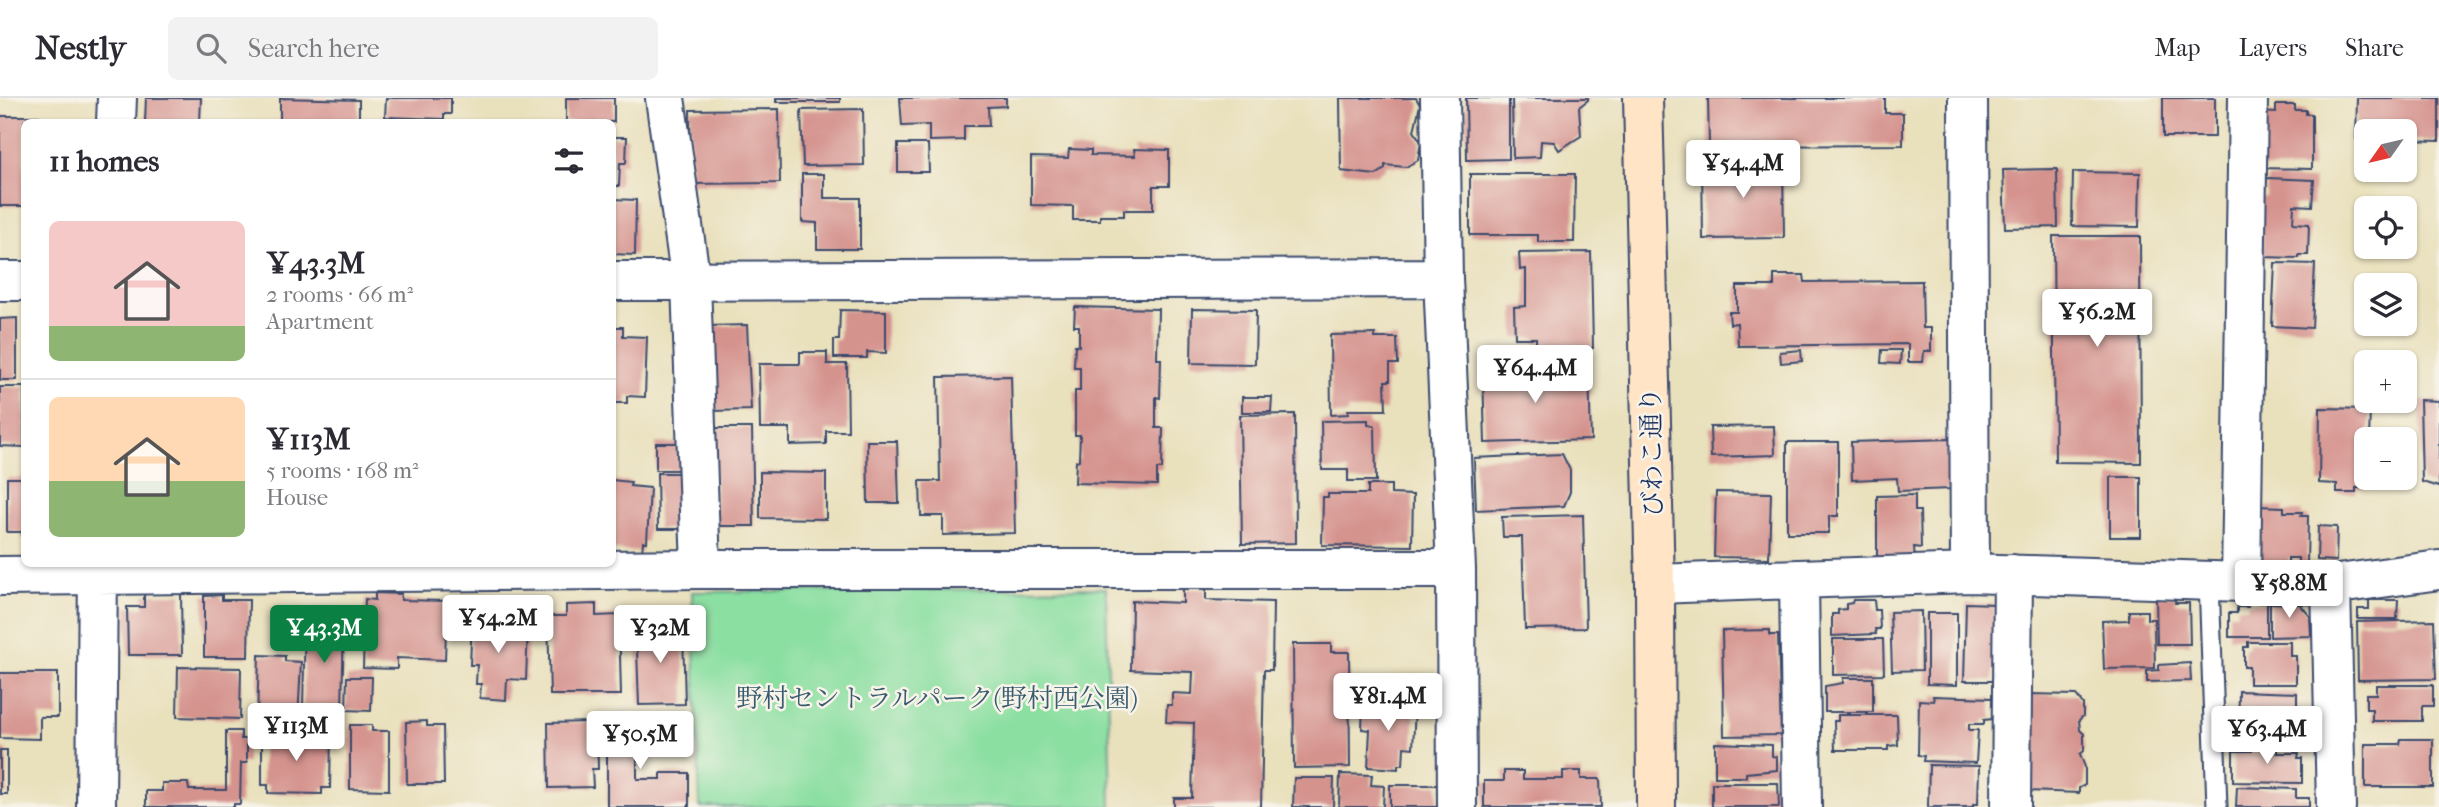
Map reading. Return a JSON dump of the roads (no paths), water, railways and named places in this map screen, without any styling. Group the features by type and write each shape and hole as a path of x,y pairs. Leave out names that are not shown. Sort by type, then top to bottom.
{"street":[{"path":"117,98 117,119"},
{"path":"664,98 691,282 701,569"},
{"path":"1440,98 1443,278 1456,569 1457,807"},
{"name":"びわこ通り","path":"1643,98 1655,584 1656,807"},
{"path":"1968,98 1970,573"},
{"path":"2225,582 2248,98"},
{"path":"616,281 1443,278"},
{"path":"0,281 21,281"},
{"path":"0,576 98,569 1456,569"},
{"path":"96,807 98,569"},
{"path":"1655,584 1970,573 2331,585 2439,570"},
{"path":"2011,807 2013,574"},
{"path":"1799,579 1802,807"},
{"path":"2331,585 2336,807"}],"lane":[{"path":"2217,807 2225,582"}],"park label":[{"name":"野村セントラルパーク(野村西公園)","path":"937,698"}]}
